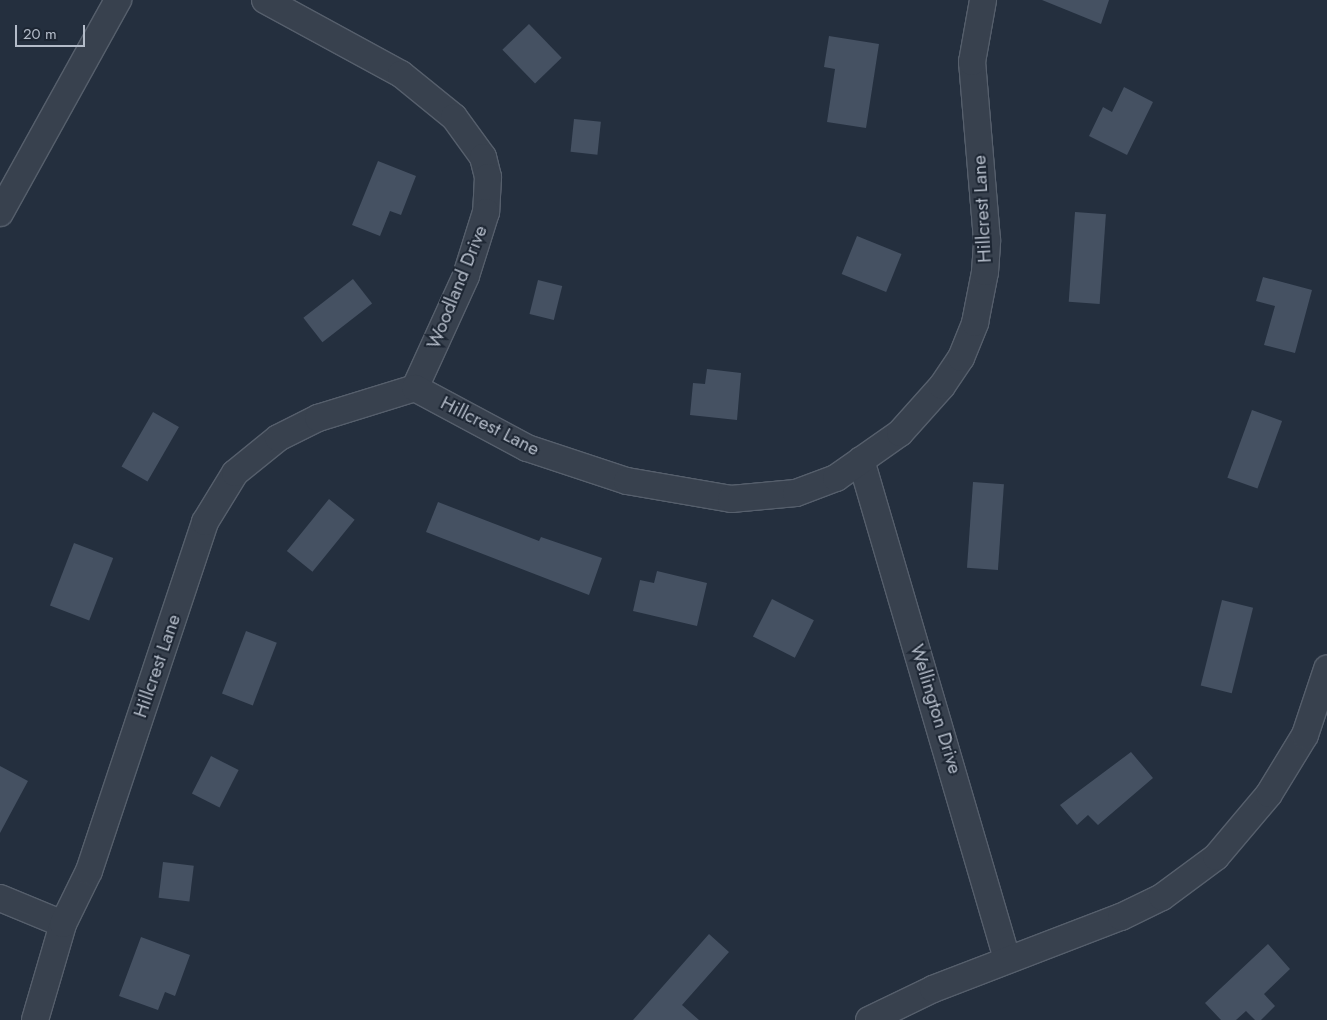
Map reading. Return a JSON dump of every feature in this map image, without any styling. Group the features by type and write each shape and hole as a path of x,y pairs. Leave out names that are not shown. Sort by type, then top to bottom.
{"street":[{"path":"0,213 118,0"},
{"name":"Woodland Drive","path":"265,0 401,74 454,117 483,157 488,177 486,212 466,276 415,388"},
{"name":"Hillcrest Lane","path":"35,1020 64,924 89,871 205,522 234,473 278,438 318,418 415,388 527,448 627,481 685,494 730,499 796,493 836,478 900,433 942,386 961,358 975,323 987,240 972,62 983,0"},
{"name":"Wellington Drive","path":"861,460 1007,959"},
{"path":"869,1020 1007,959 1122,917 1162,897 1216,857 1269,794 1305,735 1327,669"},
{"path":"0,898 64,924"}],"building":[{"path":"1042,0 1109,0 1101,24"},
{"path":"529,24 562,58 535,84 502,50"},
{"path":"829,36 879,44 866,128 827,122 835,69 824,67"},
{"path":"1124,87 1153,102 1127,155 1089,136 1103,107 1112,112"},
{"path":"574,119 601,122 597,155 571,152"},
{"path":"378,161 416,176 401,215 390,211 380,236 352,225"},
{"path":"1075,212 1106,214 1100,304 1069,302"},
{"path":"857,236 902,254 886,292 842,274"},
{"path":"1263,277 1312,290 1295,353 1264,345 1275,306 1256,301"},
{"path":"353,279 372,303 322,342 303,318"},
{"path":"538,280 562,286 554,320 530,314"},
{"path":"707,369 741,373 737,420 690,415 693,383 705,384"},
{"path":"1252,410 1282,421 1257,489 1227,478"},
{"path":"153,412 179,427 147,482 122,467"},
{"path":"973,482 1004,484 998,570 967,568"},
{"path":"329,499 355,520 312,572 287,551"},
{"path":"438,502 539,541 541,537 602,558 589,595 426,532"},
{"path":"74,543 113,558 89,621 50,606"},
{"path":"657,571 707,583 697,626 633,611 640,580 654,583"},
{"path":"772,599 814,620 795,658 753,636"},
{"path":"1222,600 1253,608 1232,693 1201,685"},
{"path":"246,631 277,643 253,705 222,694"},
{"path":"1131,752 1153,778 1098,825 1088,815 1077,825 1060,805"},
{"path":"211,756 239,770 220,807 192,793"},
{"path":"0,766 28,781 0,833"},
{"path":"163,862 194,866 189,902 159,898"},
{"path":"709,934 729,952 682,1005 699,1020 633,1020"},
{"path":"141,937 190,955 175,996 165,992 158,1010 119,996"},
{"path":"1268,944 1290,969 1264,994 1275,1006 1261,1020 1255,1020 1246,1011 1236,1020 1221,1020 1205,1003"}]}
